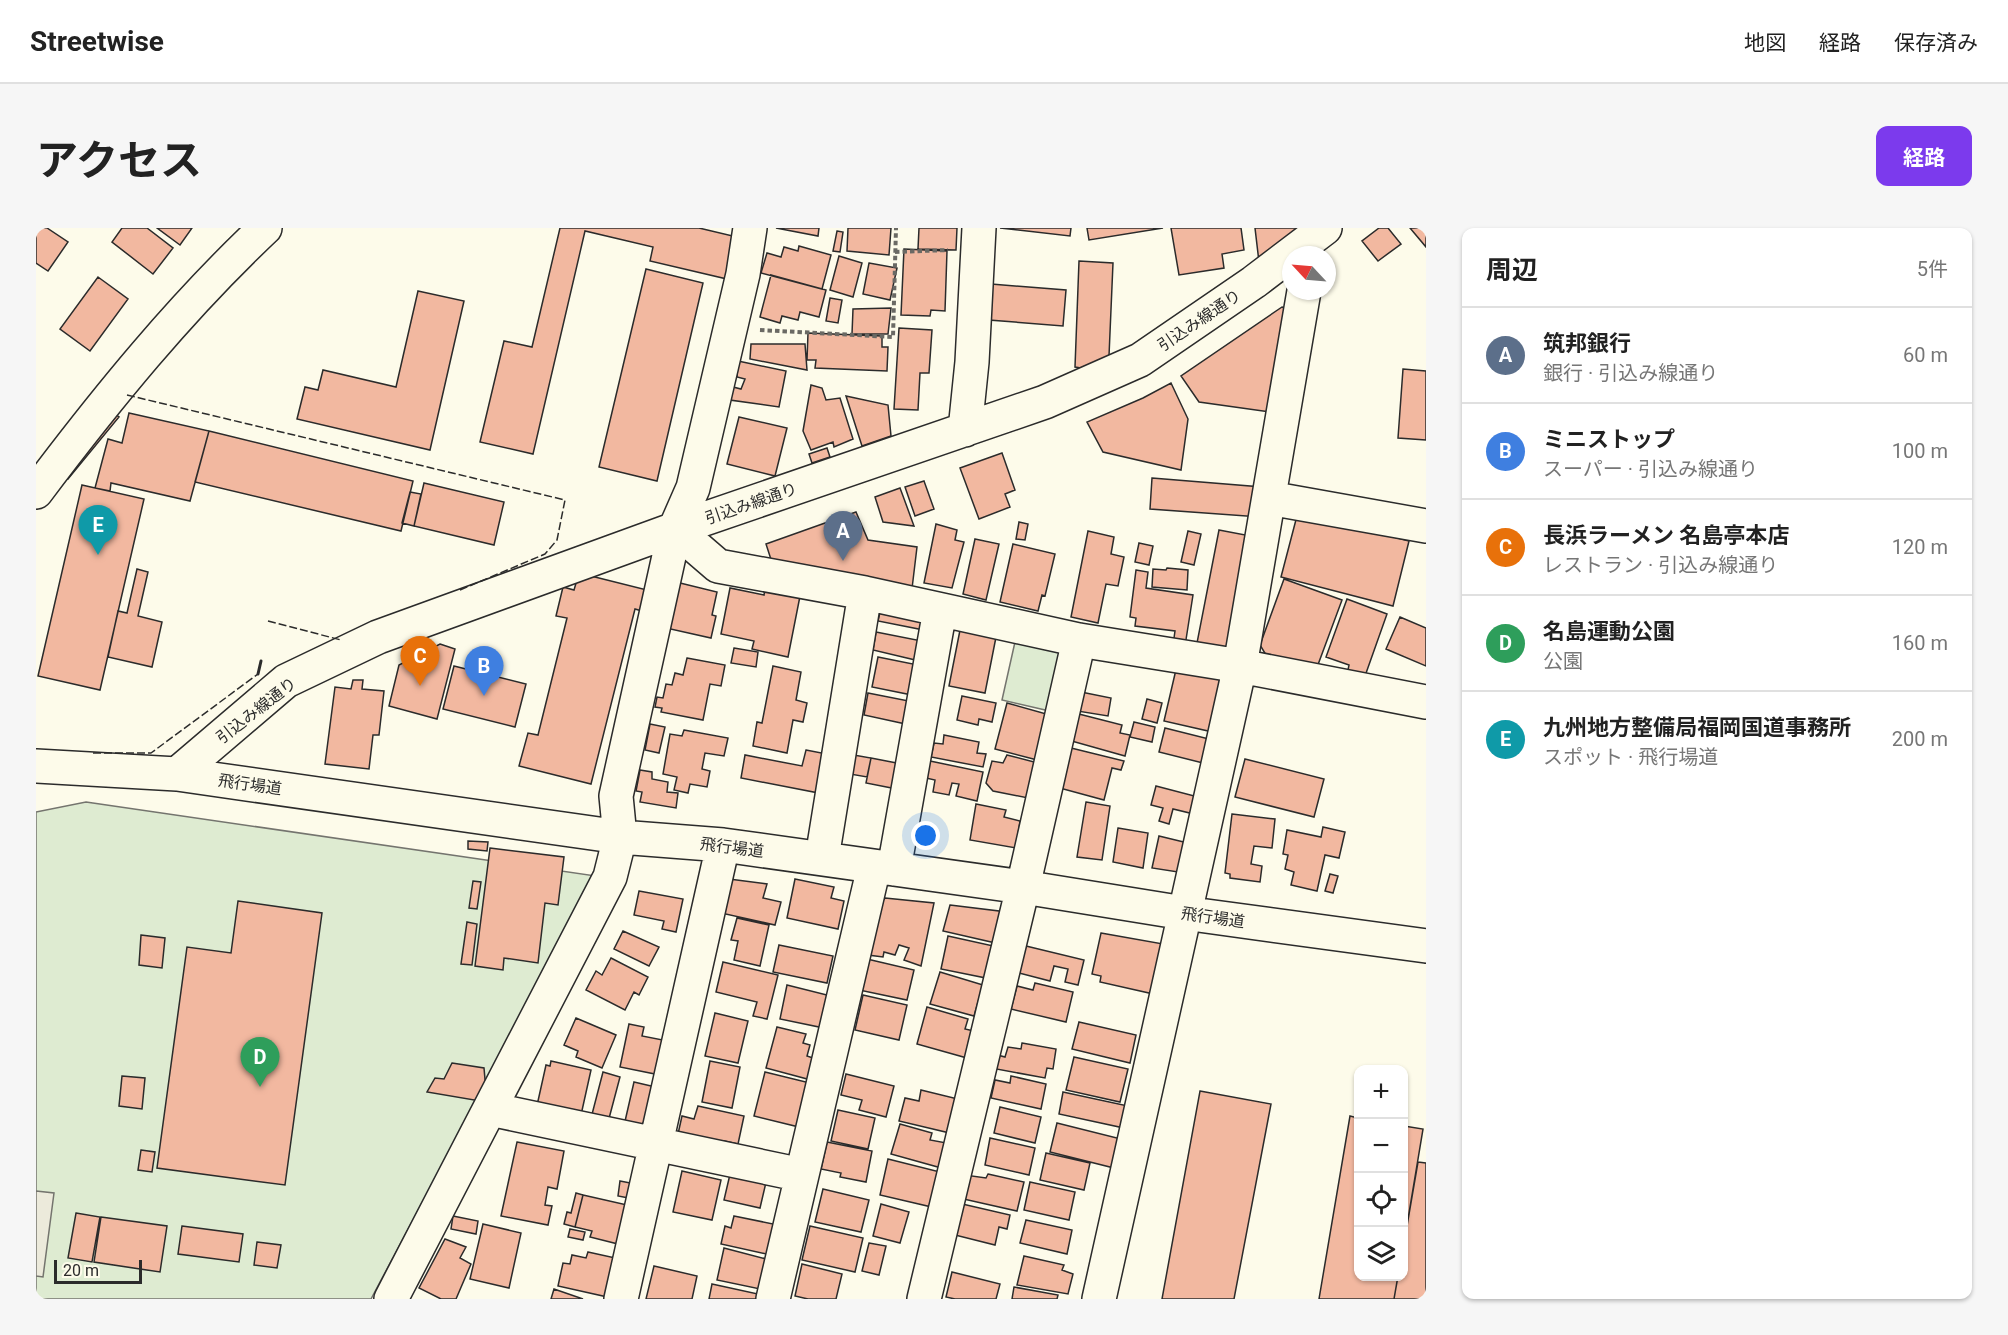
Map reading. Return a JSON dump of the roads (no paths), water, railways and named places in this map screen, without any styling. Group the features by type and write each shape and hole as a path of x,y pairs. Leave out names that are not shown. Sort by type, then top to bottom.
{"street":[{"path":"36,492 84,428 177,318 266,228"},
{"path":"392,1299 610,877 620,837 616,796 675,529 693,488 743,274 750,228"},
{"name":"引込み線通り","path":"177,774 286,681 378,637 675,529 1045,402 1140,360 1315,237"},
{"path":"965,430 972,362 979,239"},
{"path":"1099,1299 1240,666 1302,300"},
{"path":"1269,498 1426,526"},
{"path":"675,529 718,566 865,594 1079,640 1240,666 1426,702"},
{"path":"822,858 865,594"},
{"path":"773,1299 802,1175 884,868 940,610"},
{"path":"924,1299 1023,887 1079,640"},
{"name":"飛行場道","path":"36,766 177,774 620,837 723,845 822,858 1184,913 1426,946"},
{"path":"621,1299 723,845"},
{"path":"490,1108 802,1175"}],"place":[{"name":"九州地方整備局福岡国道事務所","path":"98,555"},
{"name":"筑邦銀行","path":"843,561"},
{"name":"長浜ラーメン 名島亭本店","path":"420,686"},
{"name":"ミニストップ","path":"484,696"},
{"name":"名島運動公園","path":"260,1087"}]}
